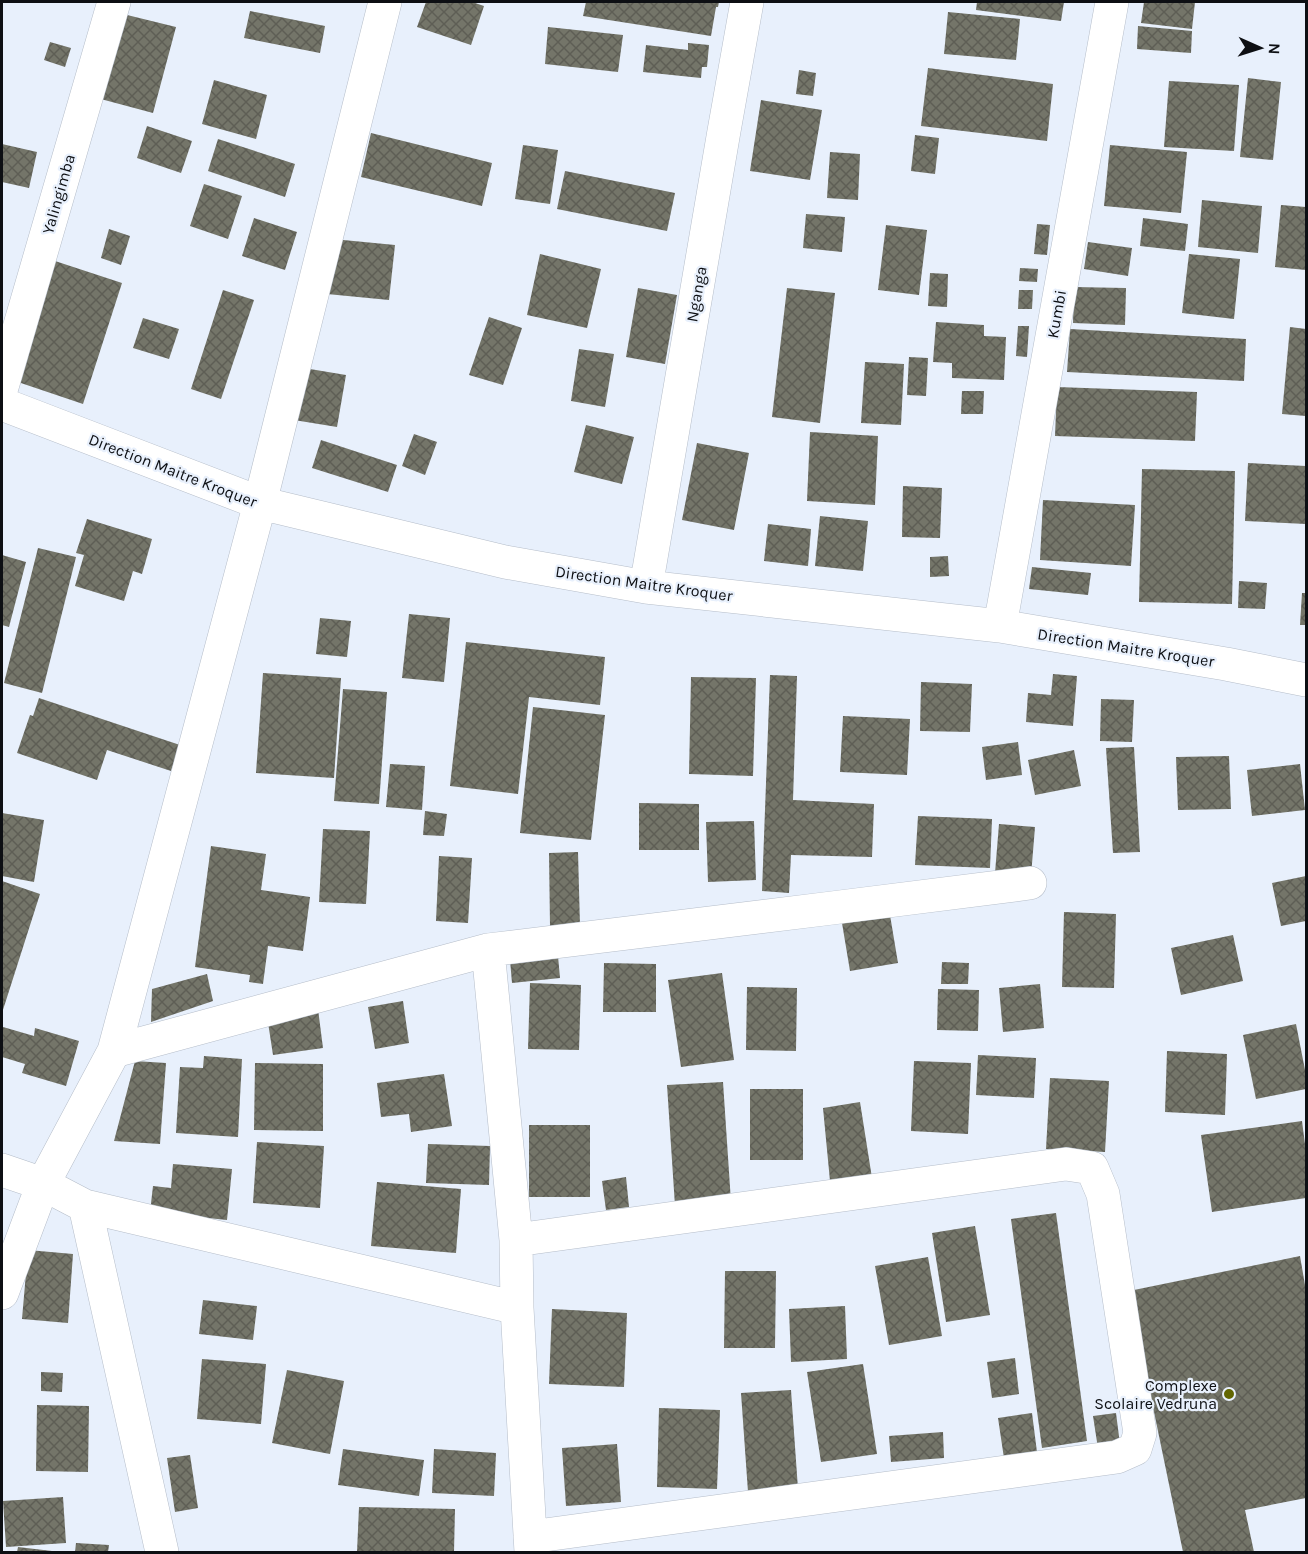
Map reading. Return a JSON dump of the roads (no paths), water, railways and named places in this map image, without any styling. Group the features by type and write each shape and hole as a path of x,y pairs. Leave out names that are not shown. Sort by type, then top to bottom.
{"street":[{"name":"Yalingimba","path":"2,387 114,2"},
{"path":"2,1293 43,1184 114,1051 260,503 385,2"},
{"name":"Nganga","path":"646,587 747,2"},
{"name":"Kumbi","path":"1000,626 1112,2"},
{"name":"Direction Maitre Kroquer","path":"2,404 260,503 505,562 646,587 1000,626 1226,664 1306,680"},
{"path":"114,1051 488,950 1030,883"},
{"path":"488,950 516,1240 517,1308 531,1545 1117,1457 1135,1449 1140,1433 1103,1194 1092,1168 1066,1164 516,1240"},
{"path":"2,1170 43,1184 85,1206 517,1308"},
{"path":"85,1206 162,1552"}],"place":[{"name":"Complexe Scolaire Vedruna","path":"1229,1394"}]}
